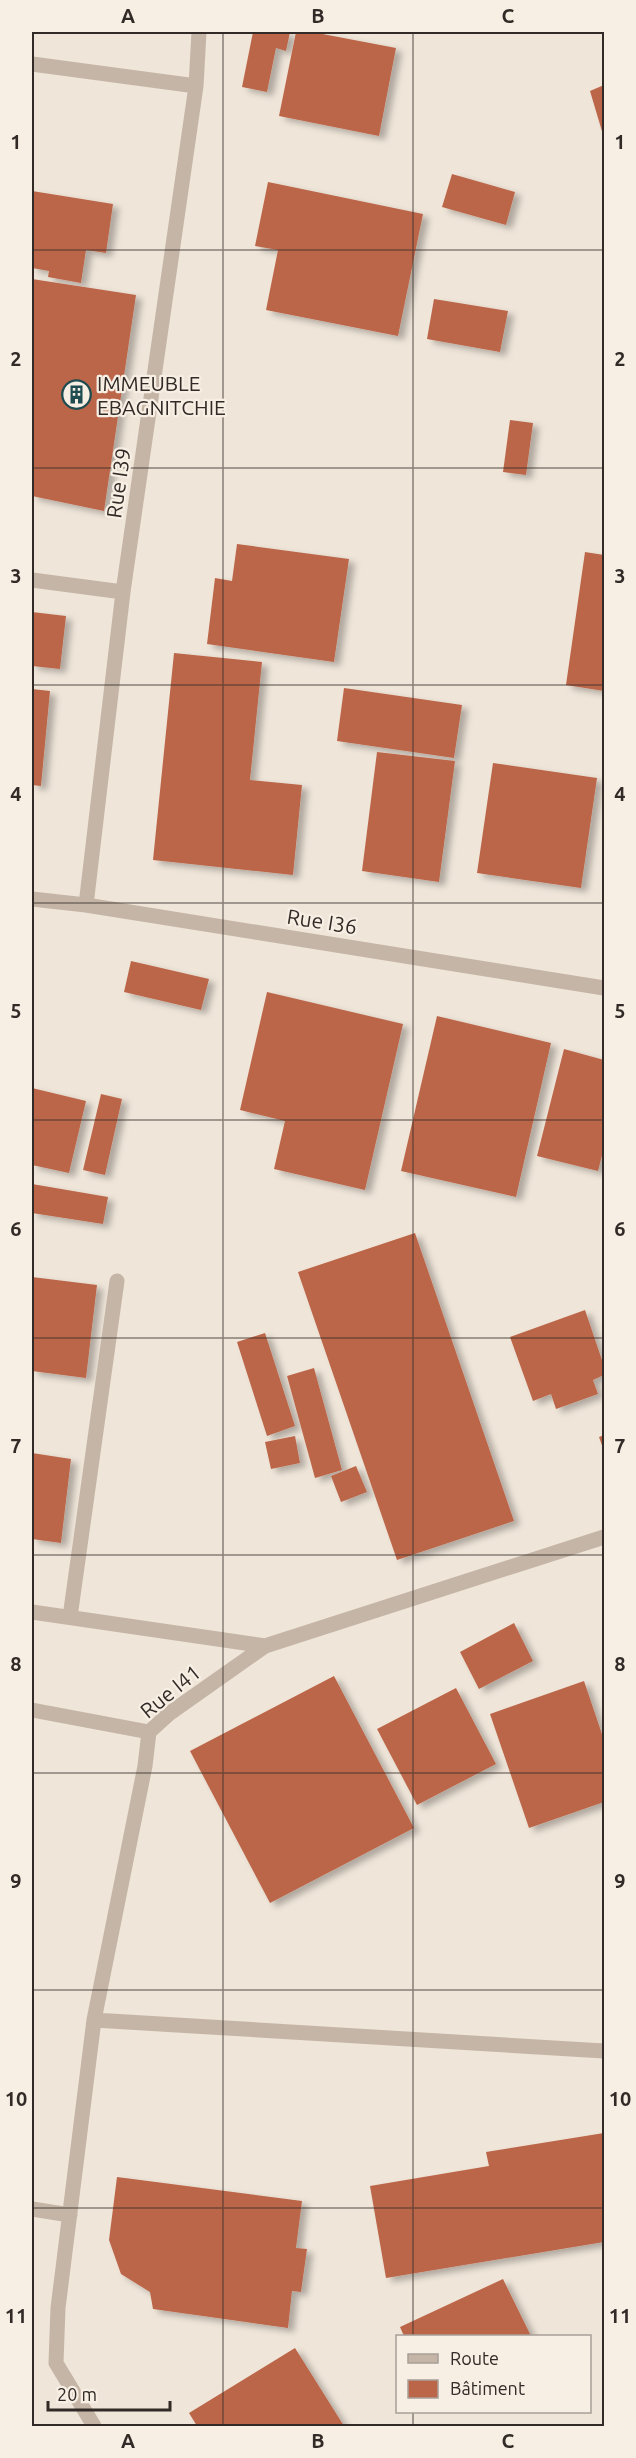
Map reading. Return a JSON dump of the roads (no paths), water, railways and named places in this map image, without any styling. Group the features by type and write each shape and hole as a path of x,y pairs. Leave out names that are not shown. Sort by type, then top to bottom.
{"street":[{"name":"Rue I39","path":"86,905 123,592 196,86 199,32"},
{"path":"32,64 196,86"},
{"path":"32,580 123,592"},
{"name":"Rue I36","path":"32,899 86,905 604,988"},
{"path":"70,1617 117,1281"},
{"name":"Rue I41","path":"94,2427 56,2363 58,2308 94,2020 145,1766 149,1732 171,1713 265,1646 604,1537"},
{"path":"32,1612 265,1646"},
{"path":"32,1710 149,1732"},
{"path":"94,2020 604,2051"},
{"path":"32,2209 70,2215"}],"place":[{"name":"IMMEUBLE EBAGNITCHIE","path":"76,395"}]}
